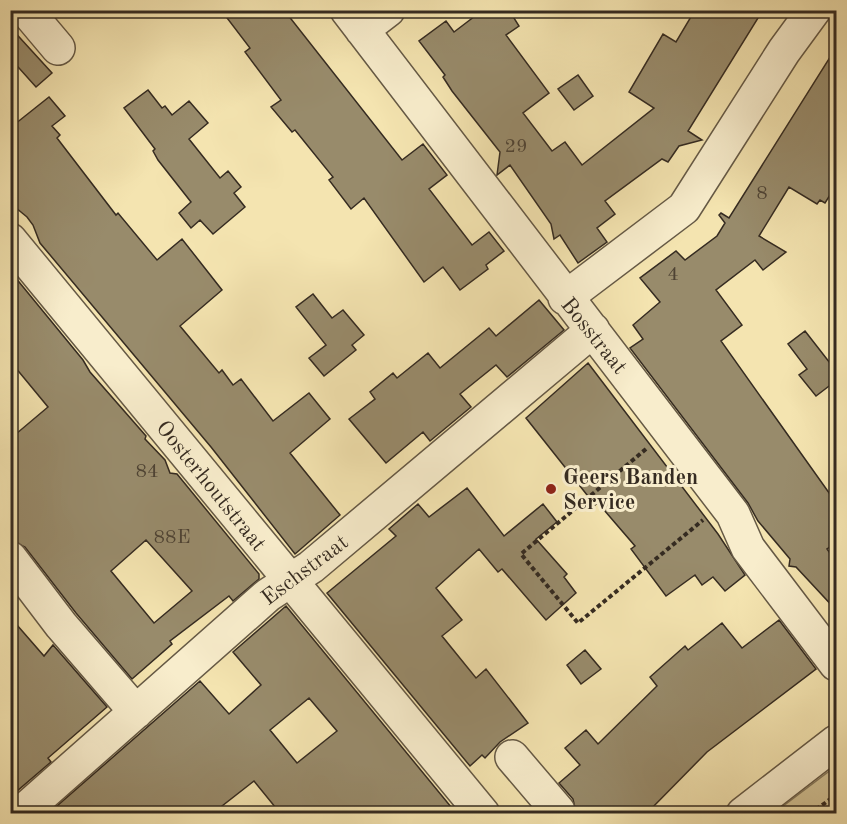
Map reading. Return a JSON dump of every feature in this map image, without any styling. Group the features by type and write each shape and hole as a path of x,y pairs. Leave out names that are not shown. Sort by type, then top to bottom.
{"street":[{"path":"26,10 58,48"},
{"path":"354,20 388,10"},
{"path":"566,298 684,208 784,51 814,10"},
{"name":"Bosstraat","path":"354,20 732,514 748,548 837,664"},
{"name":"Oosterhoutstraat","path":"10,240 483,813"},
{"name":"Eschstraat","path":"20,813 267,595 311,567 593,330"},
{"path":"10,558 61,625 136,712"},
{"path":"743,813 837,742"},
{"path":"512,757 558,811 555,813"}],"path":[{"path":"653,444 521,554 578,623 708,516"},
{"path":"810,813 837,795"}],"shaded area":[{"path":"836,766 836,813 781,813 778,810"}],"building":[{"path":"221,10 284,10 402,160 423,144 447,175 429,189 472,245 489,232 504,251 486,265 488,269 460,290 443,267 424,282 364,198 351,209 329,180 333,177 295,130 292,132 271,107 281,100 245,52 250,48"},
{"path":"483,10 509,10 519,26 506,35 549,93 523,113 552,151 565,142 582,165 654,108 629,92 663,34 676,42 695,10 763,10 688,131 702,140 679,146 668,162 662,159 605,201 615,214 597,228 607,242 578,263 560,235 554,239 551,224 510,165 497,175 500,152 452,91 443,77 445,75 419,41 446,21 454,32"},
{"path":"10,27 52,73 36,87 10,58"},
{"path":"837,46 837,184 825,203 820,200 817,204 789,187 759,236 786,252 763,270 755,260 716,290 742,325 721,341 837,504 837,542 827,549 837,563 837,611 796,567 789,566 790,559 758,521 748,503 630,348 643,339 633,325 660,302 640,278 676,251 685,260 717,236 725,223 719,215 721,213 729,218"},
{"path":"578,75 593,96 574,110 558,89"},
{"path":"148,90 162,108 165,106 172,115 189,101 208,123 189,139 220,178 228,171 241,187 234,193 245,207 213,234 200,220 191,228 179,213 191,202 158,160 153,151 155,149 124,108"},
{"path":"49,97 65,116 52,126 60,135 57,138 116,215 118,213 157,260 182,239 222,290 180,326 219,373 222,370 233,385 241,379 273,421 309,393 330,419 290,453 340,515 295,554 211,447 40,243 27,217 10,203 10,128"},
{"path":"10,271 83,360 90,372 146,436 145,439 165,460 170,473 177,474 259,574 259,579 233,601 229,596 170,641 172,644 132,679 76,613 25,547 10,540 10,439 48,407 10,361","holes":["146,540 192,591 154,623 111,571"]},
{"path":"313,294 332,318 343,310 364,335 352,345 356,350 324,376 309,358 326,345 296,307"},
{"path":"539,300 564,330 507,377 496,365 460,394 471,407 430,441 423,432 386,463 349,419 375,399 370,392 393,373 397,378 428,353 440,368 489,328 496,336"},
{"path":"805,331 837,372 837,380 816,396 799,375 807,369 788,344"},
{"path":"588,363 718,534 745,575 725,591 713,577 702,585 695,575 666,596 631,549 635,546 598,503 595,505 526,418"},
{"path":"467,488 504,536 543,504 557,522 536,539 567,574 564,577 576,593 546,620 502,569 498,572 479,549 436,588 462,620 442,636 476,678 486,669 528,723 500,742 485,758 482,755 470,766 327,593 396,536 389,529 418,504 429,517"},
{"path":"286,606 456,813 280,813 254,781 213,813 49,813 200,681 229,714 261,685 233,652","holes":["309,698 337,731 297,763 270,730"]},
{"path":"10,617 44,656 53,645 107,707 48,758 51,762 10,797"},
{"path":"779,620 816,669 707,752 647,813 576,813 573,799 559,783 580,765 565,748 586,730 598,744 657,686 650,677 685,646 688,650 722,623 742,648"},
{"path":"585,650 601,669 581,684 567,665"}],"place":[{"name":"Geers Banden Service","path":"551,489"}]}
